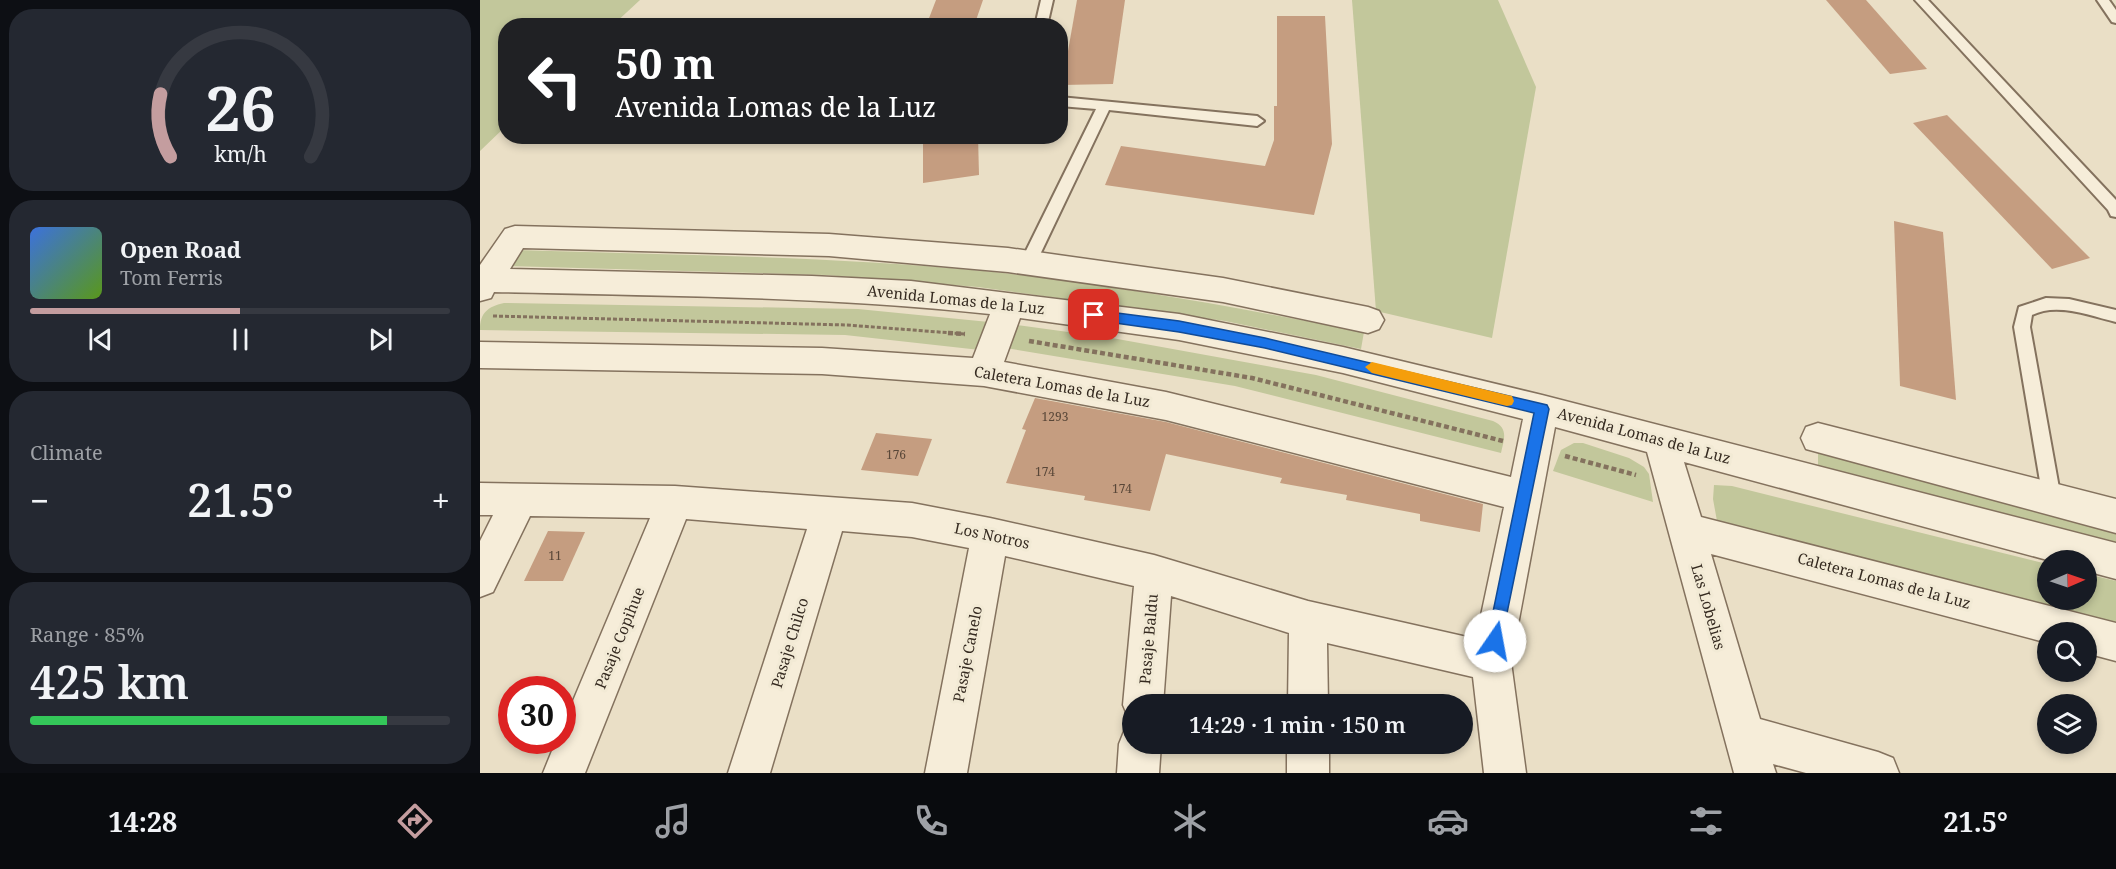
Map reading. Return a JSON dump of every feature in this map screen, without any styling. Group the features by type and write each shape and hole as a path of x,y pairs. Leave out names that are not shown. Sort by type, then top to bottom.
{"street":[{"path":"483,284 515,237 829,245 1028,263 1223,290 1368,320"},
{"name":"Avenida Lomas de la Luz","path":"483,284 812,288 911,293 1179,327 1265,343 1542,409 2116,561"},
{"path":"984,372 1010,304"},
{"name":"Caletera Lomas de la Luz","path":"480,355 822,361 984,372 1166,406 1524,496"},
{"path":"1505,773 1491,662 1535,434 1542,409"},
{"path":"1818,438 2116,516"},
{"name":"Las Lobelias","path":"1661,441 1750,754"},
{"path":"480,579 520,498"},
{"name":"Los Notros","path":"480,499 675,502 912,520 990,535 1154,573 1308,620 1491,662"},
{"name":"Pasaje Copihue","path":"564,773 675,502"},
{"name":"Pasaje Chilco","path":"749,773 830,513"},
{"name":"Caletera Lomas de la Luz","path":"1685,530 2042,622"},
{"name":"Pasaje Canelo","path":"946,773 990,535"},
{"name":"Pasaje Baldu","path":"1144,694 1154,573"},
{"path":"1308,620 1308,694"},
{"name":"Caletera Lomas de la Luz","path":"2097,636 2116,642"},
{"path":"1138,773 1139,754"},
{"path":"1308,754 1308,773"},
{"path":"1750,754 1878,773"}],"lane":[{"path":"1043,18 1047,0"},
{"path":"1921,0 2114,207 2116,212"},
{"path":"2103,0 2116,19"},
{"path":"1068,102 1257,121"},
{"path":"1028,263 1105,105"},
{"path":"2052,500 2022,327 2025,311 2035,304 2054,304 2116,316"}],"green space":[{"path":"480,0 640,0 621,18 498,18 498,134 480,151"},
{"path":"1352,0 1498,0 1536,87 1492,338 1376,311"},
{"path":"515,250 808,259 983,271 1127,290 1364,332 1361,349 1225,321 978,287 826,275 505,266"},
{"path":"504,303 858,309 989,322 980,350 845,335 480,330 483,315 493,307"},
{"path":"1017,325 1112,338 1316,375 1493,421 1501,427 1504,434 1501,453 1235,386 1006,348"},
{"path":"1574,443 1583,443 1629,458 1644,467 1649,474 1653,502 1553,471 1561,450"},
{"path":"1818,452 2116,528 2116,547 1818,470"},
{"path":"1714,485 1732,486 2037,562 2037,605 1717,521 1713,499"},
{"path":"2097,576 2116,581 2116,626 2055,610 2097,610"}],"building":[{"path":"936,0 983,0 977,18 929,18"},
{"path":"1077,0 1125,0 1113,84 1068,85 1068,51"},
{"path":"1826,0 1866,0 1927,69 1890,74"},
{"path":"1277,16 1325,16 1332,144 1314,215 1105,185 1121,146 1265,166 1274,140 1274,106 1277,106"},
{"path":"1947,115 2090,258 2052,269 1913,123"},
{"path":"923,144 978,144 979,175 923,183"},
{"path":"1894,221 1943,232 1956,400 1900,386"},
{"path":"1035,398 1166,422 1483,504 1480,532 1420,521 1420,514 1346,500 1347,495 1280,483 1282,478 1166,454 1150,511 1084,500 1085,496 1006,483 1026,430 1022,429"},
{"path":"876,433 932,439 918,476 861,470"},
{"path":"548,531 585,532 563,581 524,581"}],"slow traffic":[{"path":"1372,367 1507,401"}],"route":[{"path":"1094,315 1179,327 1265,343 1542,409 1535,434 1495,641"}]}
